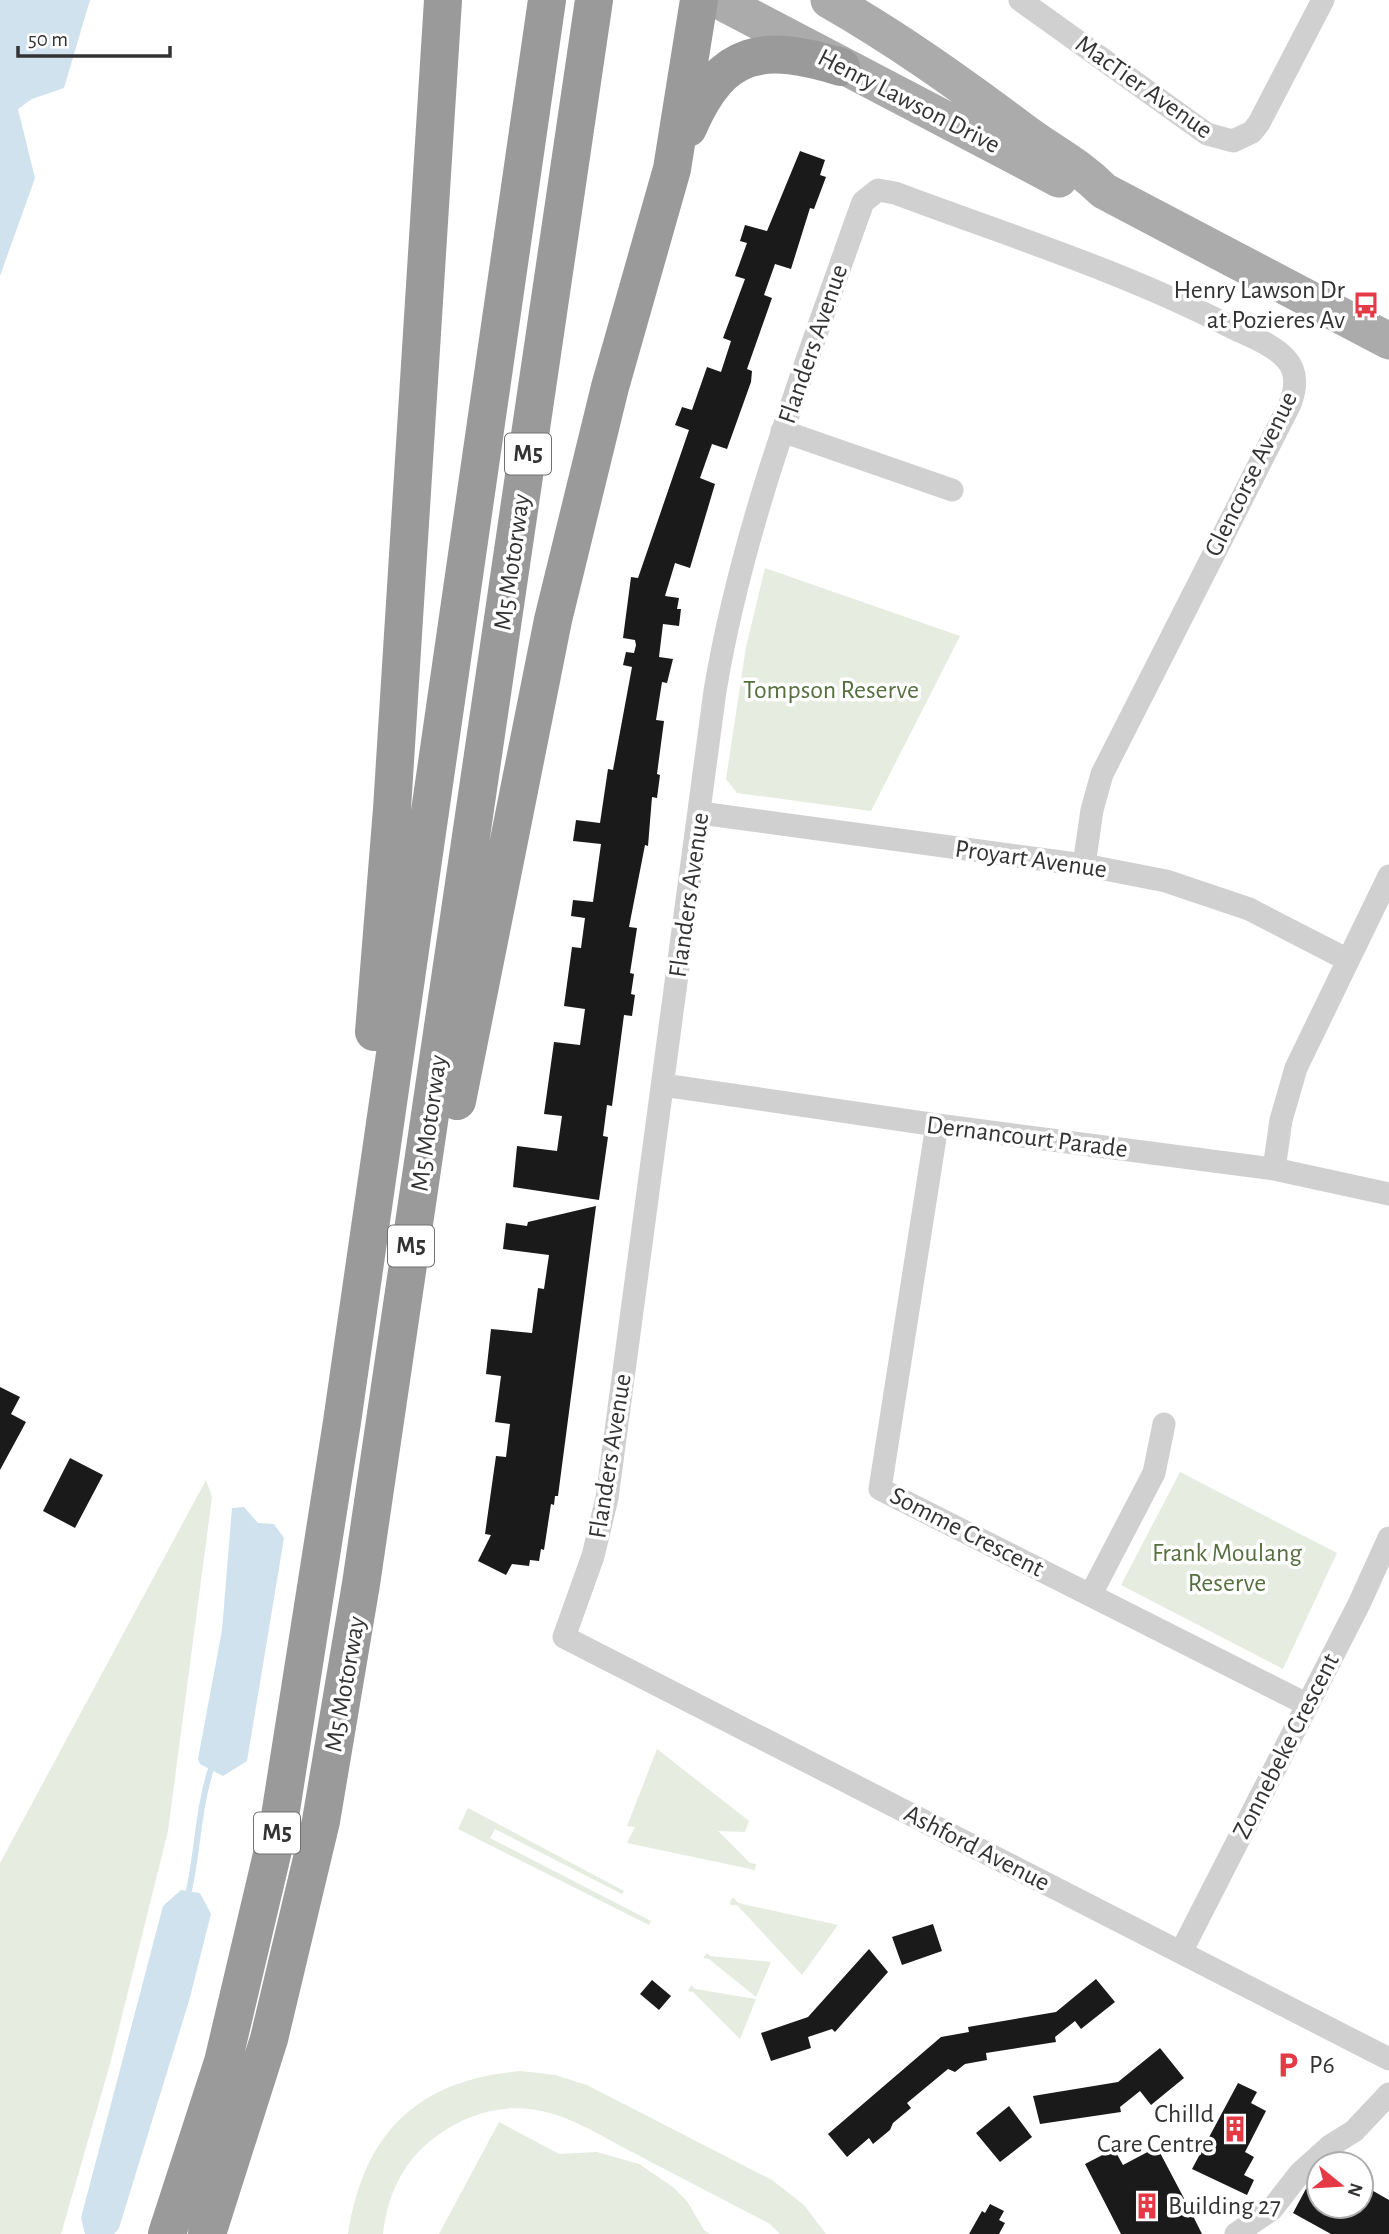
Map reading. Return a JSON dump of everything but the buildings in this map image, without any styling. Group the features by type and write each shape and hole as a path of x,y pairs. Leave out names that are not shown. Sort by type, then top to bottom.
{"highway":[{"name":"M5 Motorway","path":"167,2234 223,2062 278,1829 342,1422 547,0"},
{"name":"M5 Motorway","path":"207,2234 269,2039 321,1821 362,1584 594,0"},
{"path":"672,169 699,0"},
{"path":"342,1422 387,891 442,1"},
{"path":"362,1584 553,620 600,424 672,169 692,119 716,82 742,60 764,53 798,54 841,66"}],"main road":[{"name":"Henry Lawson Drive","path":"718,0 1072,186 1104,191"},
{"name":"Henry Lawson Drive","path":"829,0 952,76 1021,130 1081,167 1104,191 1389,341"}],"street":[{"name":"MacTier Avenue","path":"1020,0 1207,134 1233,141 1252,132 1259,123 1322,0"},
{"name":"Flanders Avenue","path":"564,1637 593,1556 607,1498 715,691 732,598 782,431 863,202 878,190 895,193"},
{"name":"Glencorse Avenue","path":"895,193 1125,279 1211,316 1275,349 1292,368 1295,380 1290,404 1106,765 1092,810 1084,865"},
{"path":"782,431 952,490"},
{"name":"Proyart Avenue","path":"700,813 1084,865 1166,881 1249,909 1346,959"},
{"path":"1275,1169 1281,1120 1296,1068 1346,959 1389,876"},
{"name":"Dernancourt Parade","path":"663,1085 937,1125 1275,1169 1389,1194"},
{"name":"Somme Crescent","path":"937,1125 880,1489 1306,1704"},
{"path":"1091,1594 1154,1473 1164,1424"},
{"name":"Zonnebeke Crescent","path":"1181,1952 1359,1604 1389,1538"},
{"name":"Ashford Avenue","path":"564,1637 1389,2059"},
{"path":"1236,2234 1272,2209 1300,2173 1330,2146 1354,2131 1389,2094"}],"green space":[{"name":"Tompson Reserve","path":"765,568 960,636 871,811 737,793 726,779 746,647"},
{"name":"Frank Moulang Reserve","path":"1180,1472 1337,1553 1283,1669 1121,1585"},
{"path":"206,1480 212,1497 168,1831 110,2064 61,2234 0,2234 0,1863"},
{"path":"657,1749 749,1821 745,1832 718,1831 750,1863 756,1864 755,1870 627,1843 635,1827 627,1826"},
{"path":"468,1808 624,1891 622,1894 495,1829 490,1838 651,1921 649,1925 458,1829"},
{"path":"734,1898 738,1903 838,1925 802,1975 737,1905 730,1905 731,1899"},
{"path":"707,1953 710,1956 771,1962 756,1997 709,1959 703,1958"},
{"path":"691,1985 695,1989 756,1999 740,2039 693,1992 688,1991"},
{"path":"522,2071 555,2075 587,2085 772,2180 804,2205 826,2234 780,2234 770,2224 582,2126 543,2111 516,2108 479,2114 455,2124 434,2138 414,2157 398,2180 388,2206 383,2234 348,2234 356,2198 367,2167 383,2140 402,2117 425,2099 453,2086 485,2076"},
{"path":"499,2122 559,2154 597,2152 639,2164 673,2187 687,2201 704,2230 710,2234 439,2234"}],"water":[{"path":"0,0 90,0 64,88 32,99 18,109 35,178 0,276"},
{"path":"244,1507 258,1523 274,1524 284,1538 247,1761 223,1776 200,1764 198,1759 222,1630 232,1508"},
{"path":"181,1890 200,1893 211,1914 189,2001 119,2228 114,2234 85,2234 81,2218 163,1906"}],"waterway":[{"path":"189,1890 203,1799 211,1769"}],"place":[{"name":"Henry Lawson Dr at Pozieres Av","path":"1366,305"},
{"name":"P6","path":"1288,2065"},
{"name":"Chilld Care Centre","path":"1235,2129"},
{"name":"Building 27","path":"1147,2206"}]}
